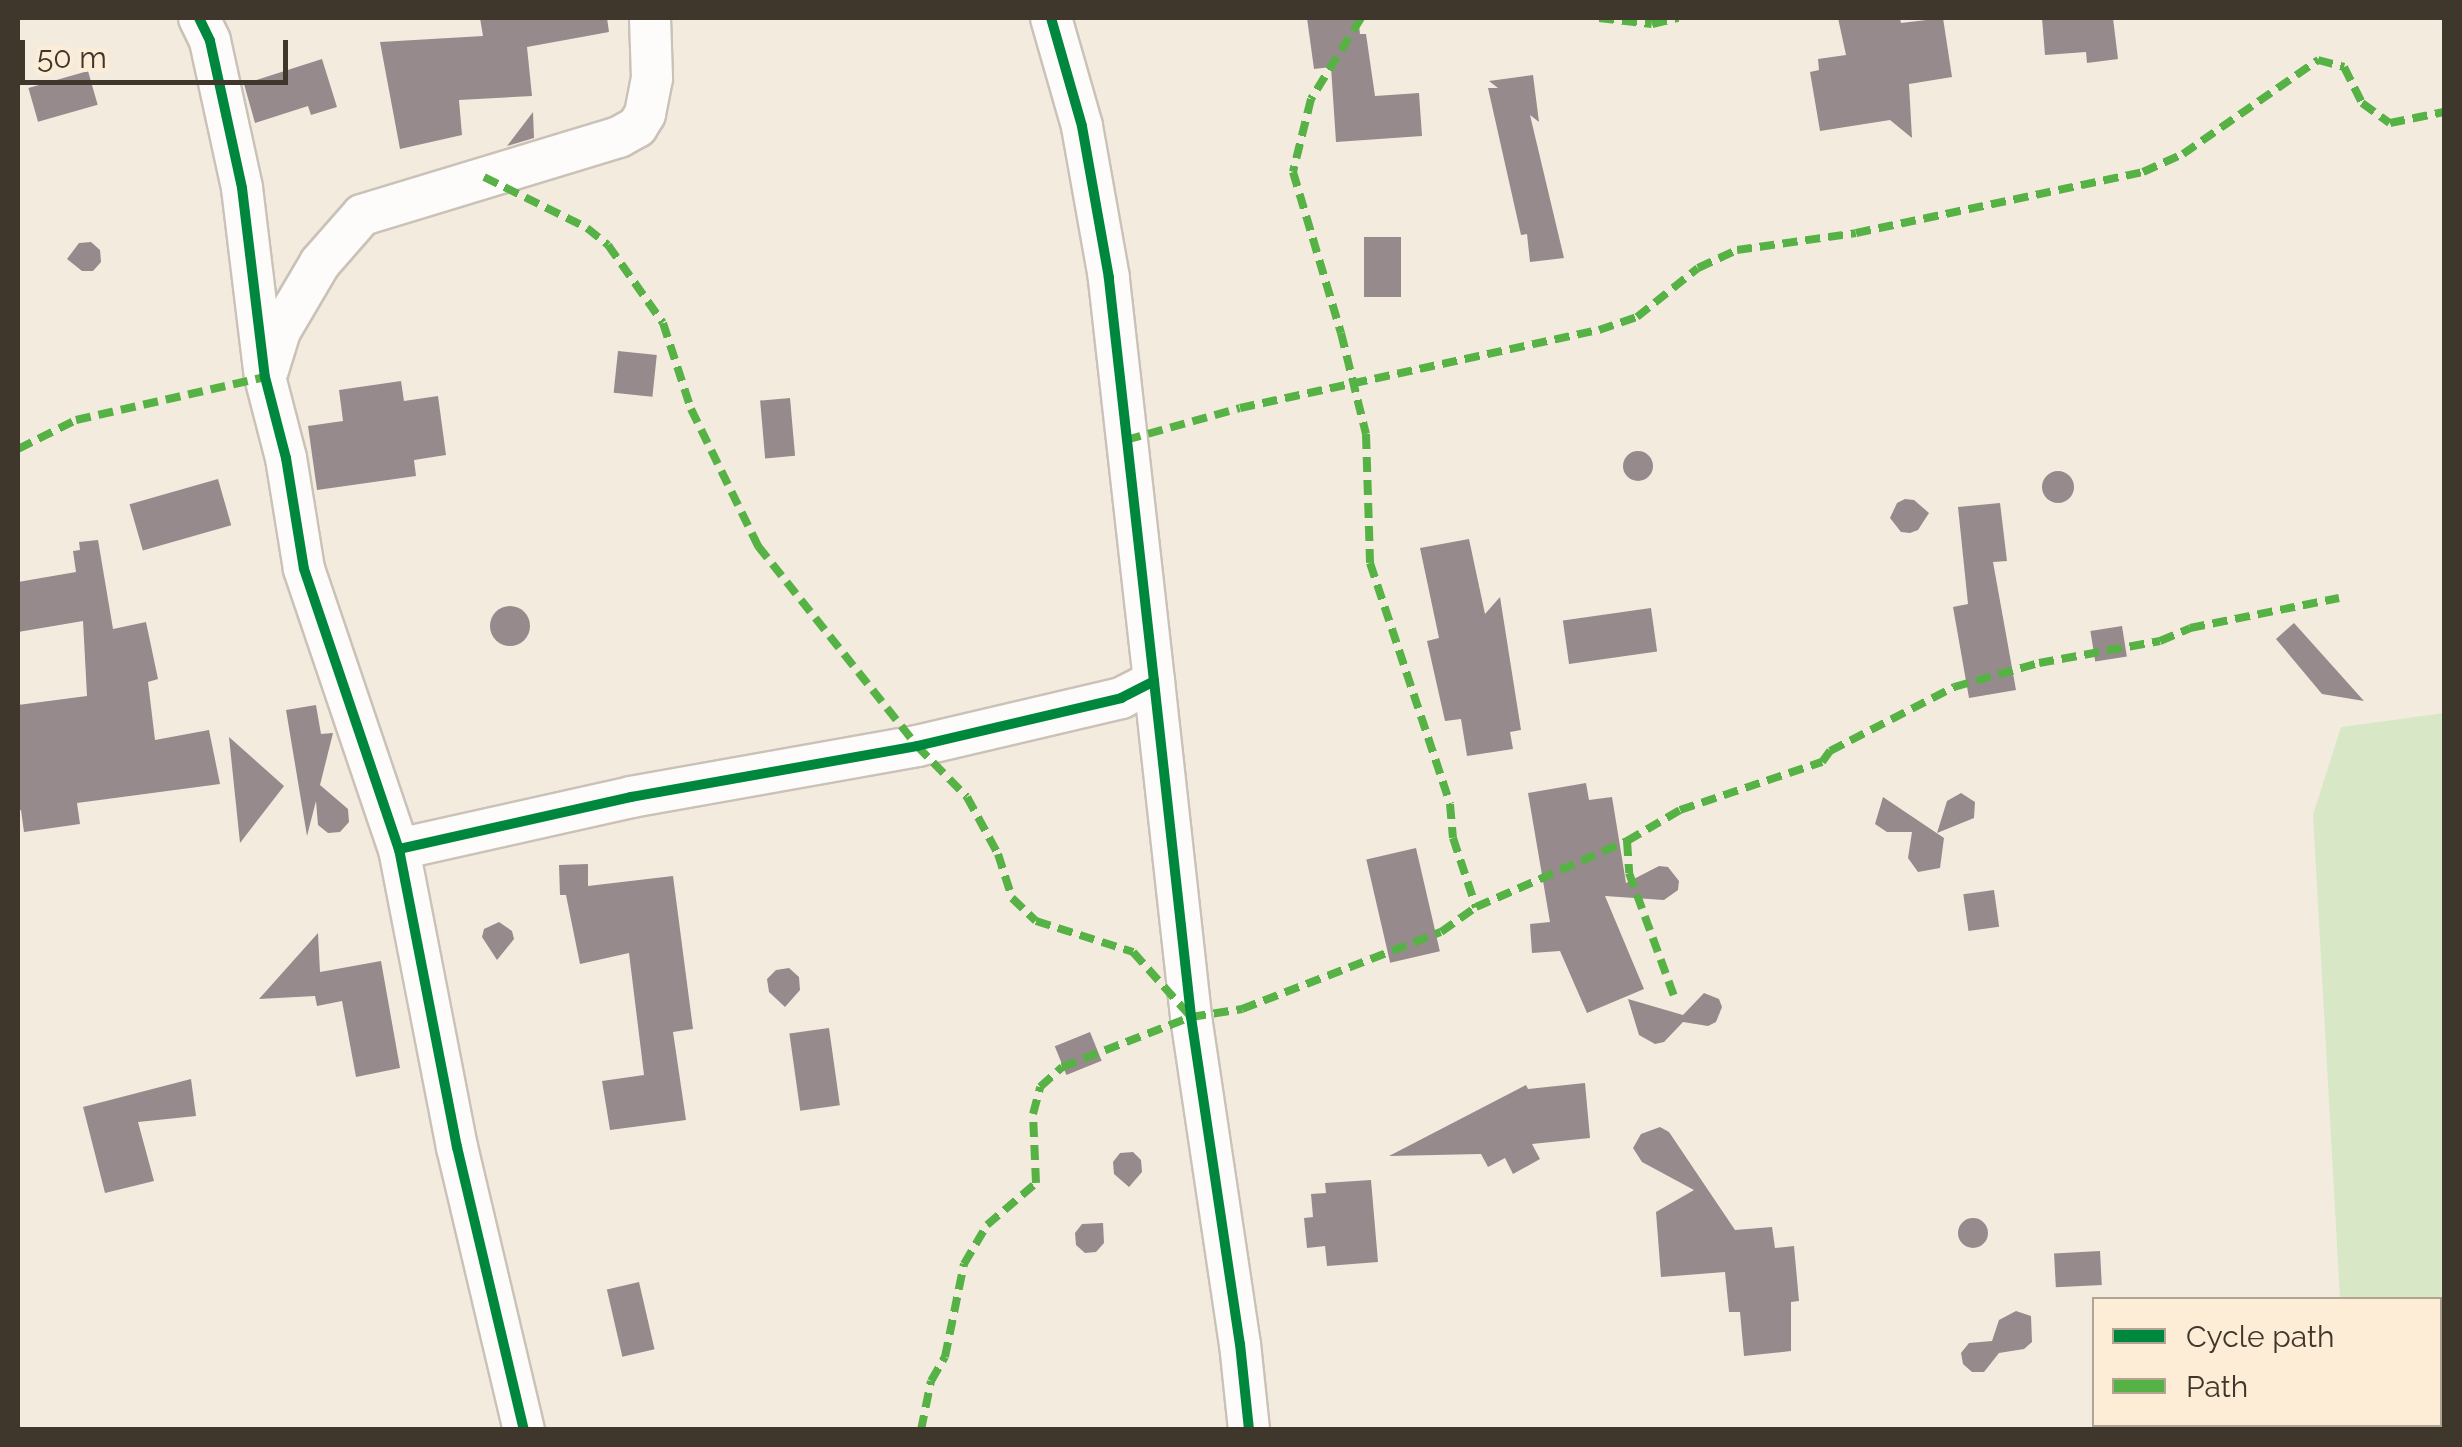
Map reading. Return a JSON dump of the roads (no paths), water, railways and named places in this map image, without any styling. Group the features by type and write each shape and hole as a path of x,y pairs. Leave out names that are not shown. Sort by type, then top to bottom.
{"street":[{"path":"199,18 210,42 242,188 266,377 286,458 309,588 399,849 454,1130 524,1430"},
{"path":"266,377 280,332 302,292 320,263 362,215 619,137 637,127 645,114 652,78 650,18"},
{"path":"1051,18 1082,126 1110,278 1191,1017 1240,1344 1248,1430"},
{"path":"399,849 650,794 917,746 1121,698 1154,682"}]}
